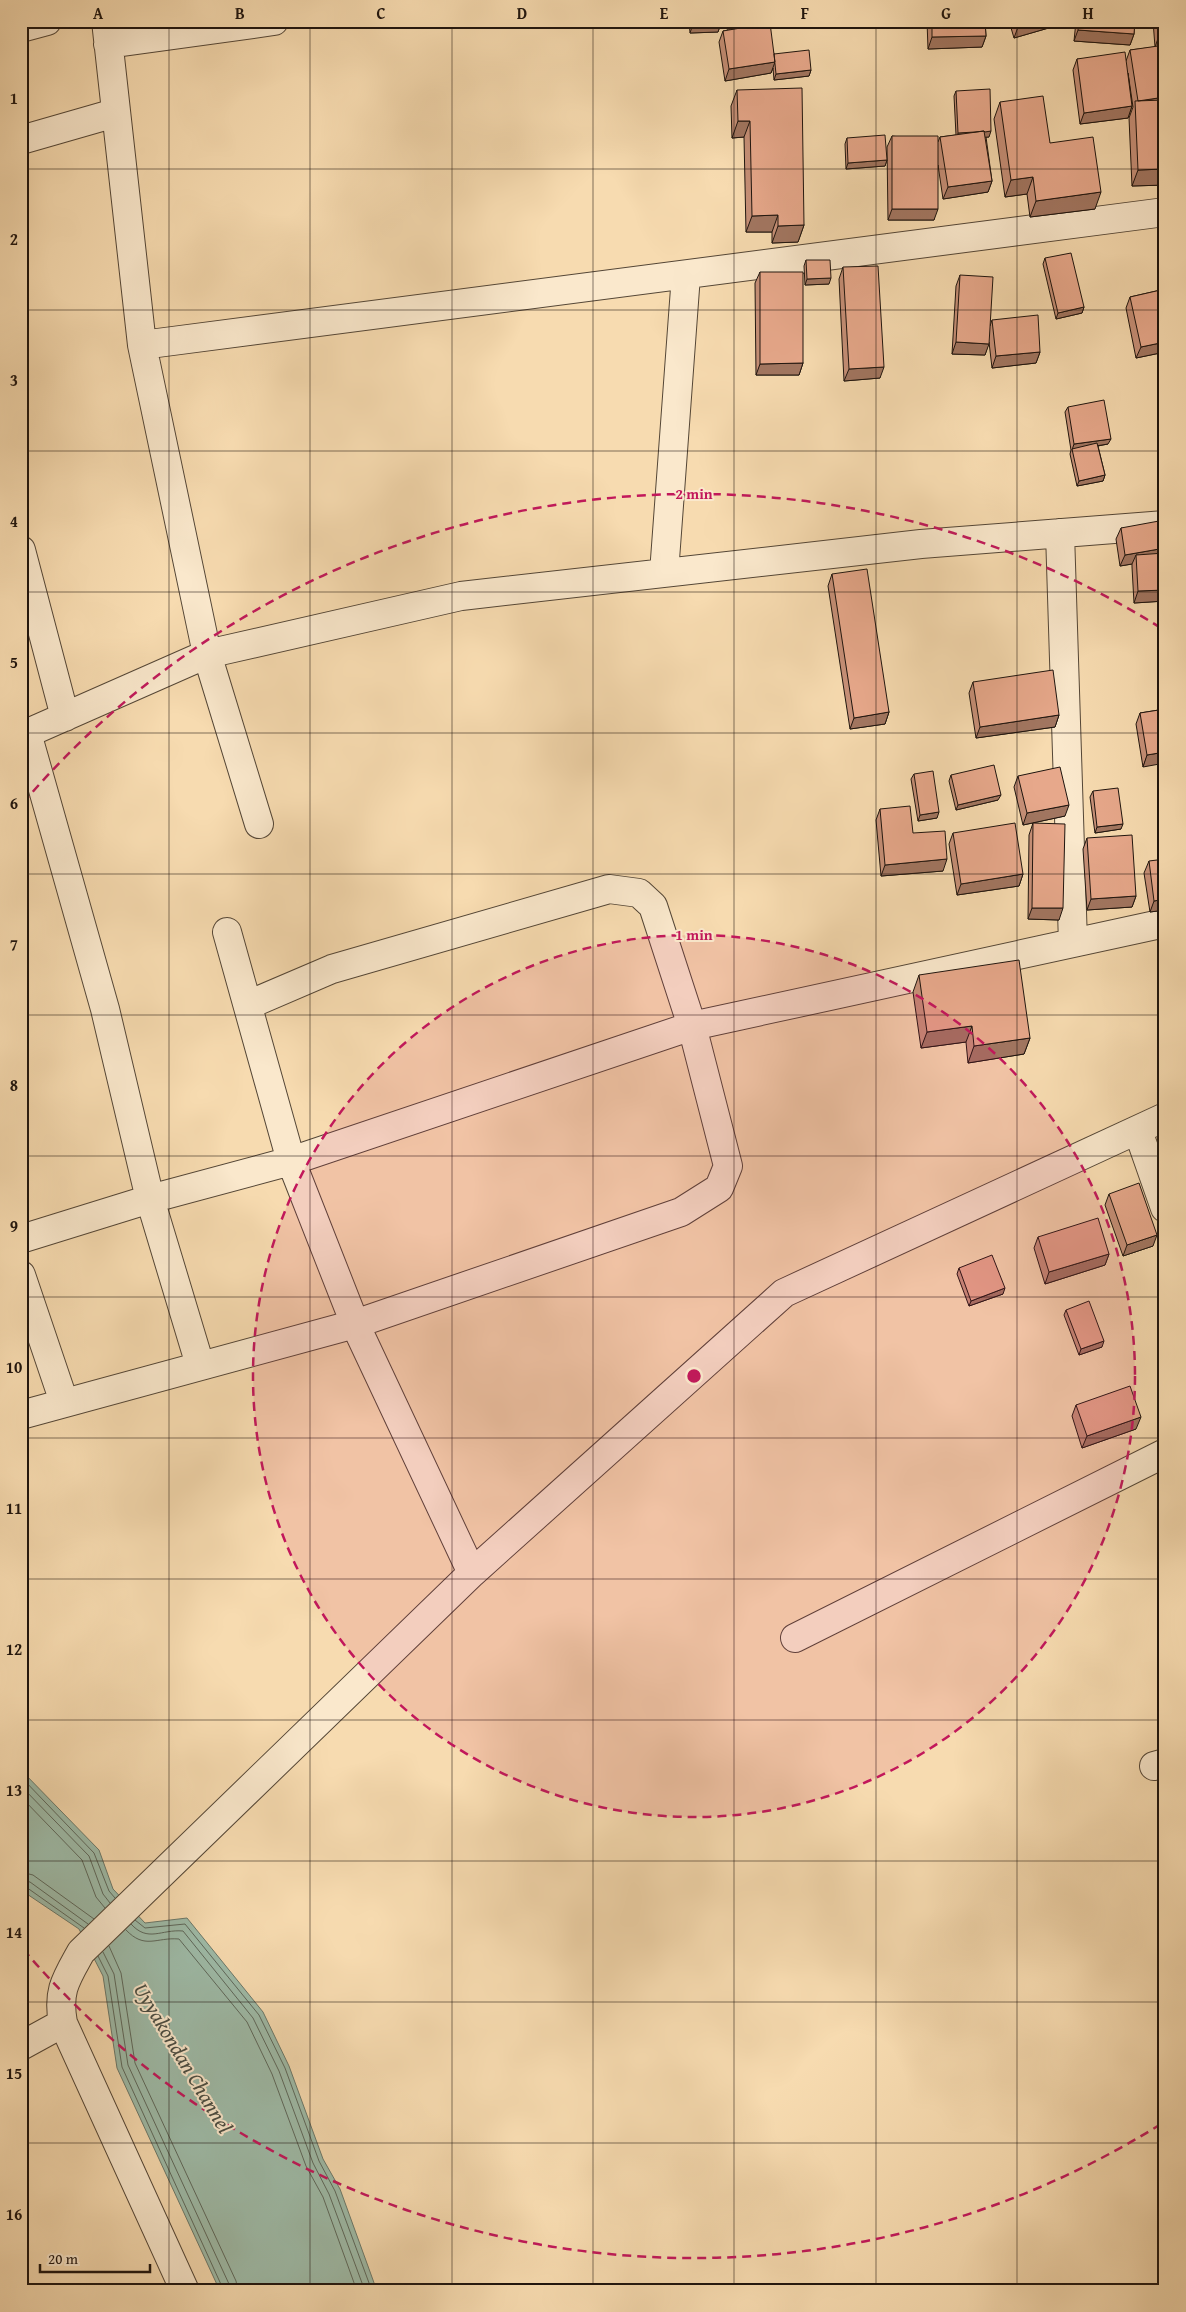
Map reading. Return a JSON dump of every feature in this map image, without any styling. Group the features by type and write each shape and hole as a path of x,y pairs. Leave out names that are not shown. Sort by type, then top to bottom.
{"street":[{"path":"21,28 47,21"},
{"path":"259,824 207,654 142,345 107,33 274,21"},
{"path":"21,140 115,113"},
{"path":"142,345 1165,212"},
{"path":"664,573 686,275"},
{"path":"200,1365 150,1199 105,1010 24,735 207,654 461,596 921,544 1165,525"},
{"path":"1060,533 1073,943"},
{"path":"21,550 64,717"},
{"path":"21,1415 355,1324 681,1212 719,1188 728,1166 692,1026 653,906 639,893 609,889 332,969 248,1005"},
{"path":"21,1239 150,1199 291,1161 692,1026 1165,923"},
{"path":"227,932 291,1161 355,1324 472,1573"},
{"path":"185,2291 63,2023 61,2011 63,1984 81,1952 472,1573 784,1293 1165,1117"},
{"path":"1138,1131 1165,1208"},
{"path":"21,1275 64,1402"},
{"path":"795,1638 1165,1453"},
{"path":"21,2046 63,2023"}],"water":[{"name":"Uyyakondan Channel","path":"21,1770 99,1850 113,1889 145,1923 187,1918 263,2012 289,2066 323,2159 340,2189 377,2291 220,2291 117,2068 103,1976 79,1929 21,1890"}],"building":[{"path":"692,21 720,21 720,26 692,27"},
{"path":"932,21 985,21 986,36 932,37"},
{"path":"1016,21 1037,21 1018,27"},
{"path":"1079,21 1135,21 1134,34 1078,30"},
{"path":"1160,21 1165,21 1165,30 1161,30"},
{"path":"770,23 775,62 729,69 723,31"},
{"path":"1165,45 1165,97 1138,101 1130,50"},
{"path":"809,50 811,70 776,74 774,54"},
{"path":"1125,52 1132,106 1084,113 1077,59"},
{"path":"802,88 804,225 778,226 778,215 752,216 750,121 738,121 737,90"},
{"path":"990,89 991,131 958,133 956,91"},
{"path":"1043,96 1050,143 1093,137 1101,192 1036,201 1033,177 1011,180 1000,102"},
{"path":"1165,100 1165,169 1138,170 1135,101"},
{"path":"984,131 992,181 948,187 940,137"},
{"path":"885,135 887,160 848,163 847,138"},
{"path":"892,136 938,136 938,209 892,209"},
{"path":"1071,253 1084,307 1058,313 1045,258"},
{"path":"806,260 830,260 831,278 807,279"},
{"path":"878,266 884,367 849,369 843,267"},
{"path":"760,272 803,272 803,363 760,364"},
{"path":"960,275 993,277 989,344 956,342"},
{"path":"1165,289 1165,342 1141,347 1130,297"},
{"path":"1038,315 1040,352 996,356 992,320"},
{"path":"1104,400 1111,439 1074,444 1068,407"},
{"path":"1097,443 1105,475 1079,481 1072,449"},
{"path":"1159,521 1160,534 1165,533 1165,548 1125,555 1121,528"},
{"path":"1165,553 1165,590 1138,591 1136,555"},
{"path":"867,569 889,712 854,718 832,574"},
{"path":"1053,670 1059,715 980,727 973,682"},
{"path":"1165,709 1165,752 1147,755 1140,713"},
{"path":"994,765 1001,795 958,805 951,775"},
{"path":"1060,767 1069,805 1027,813 1018,776"},
{"path":"933,771 939,812 920,815 914,774"},
{"path":"1118,788 1123,824 1097,827 1093,791"},
{"path":"910,806 913,833 945,831 947,859 885,865 880,809"},
{"path":"1015,823 1023,874 961,884 953,833"},
{"path":"1033,823 1065,824 1063,908 1032,908"},
{"path":"1132,835 1136,896 1091,899 1087,838"},
{"path":"1165,859 1165,899 1154,901 1149,861"},
{"path":"1019,960 1030,1038 974,1046 972,1026 927,1032 919,975"},
{"path":"1139,1183 1157,1235 1127,1245 1109,1194"},
{"path":"1098,1218 1109,1254 1049,1272 1038,1237"},
{"path":"992,1255 1005,1288 971,1301 959,1268"},
{"path":"1089,1301 1104,1341 1081,1349 1066,1310"},
{"path":"1130,1386 1141,1417 1087,1436 1076,1405"}]}
